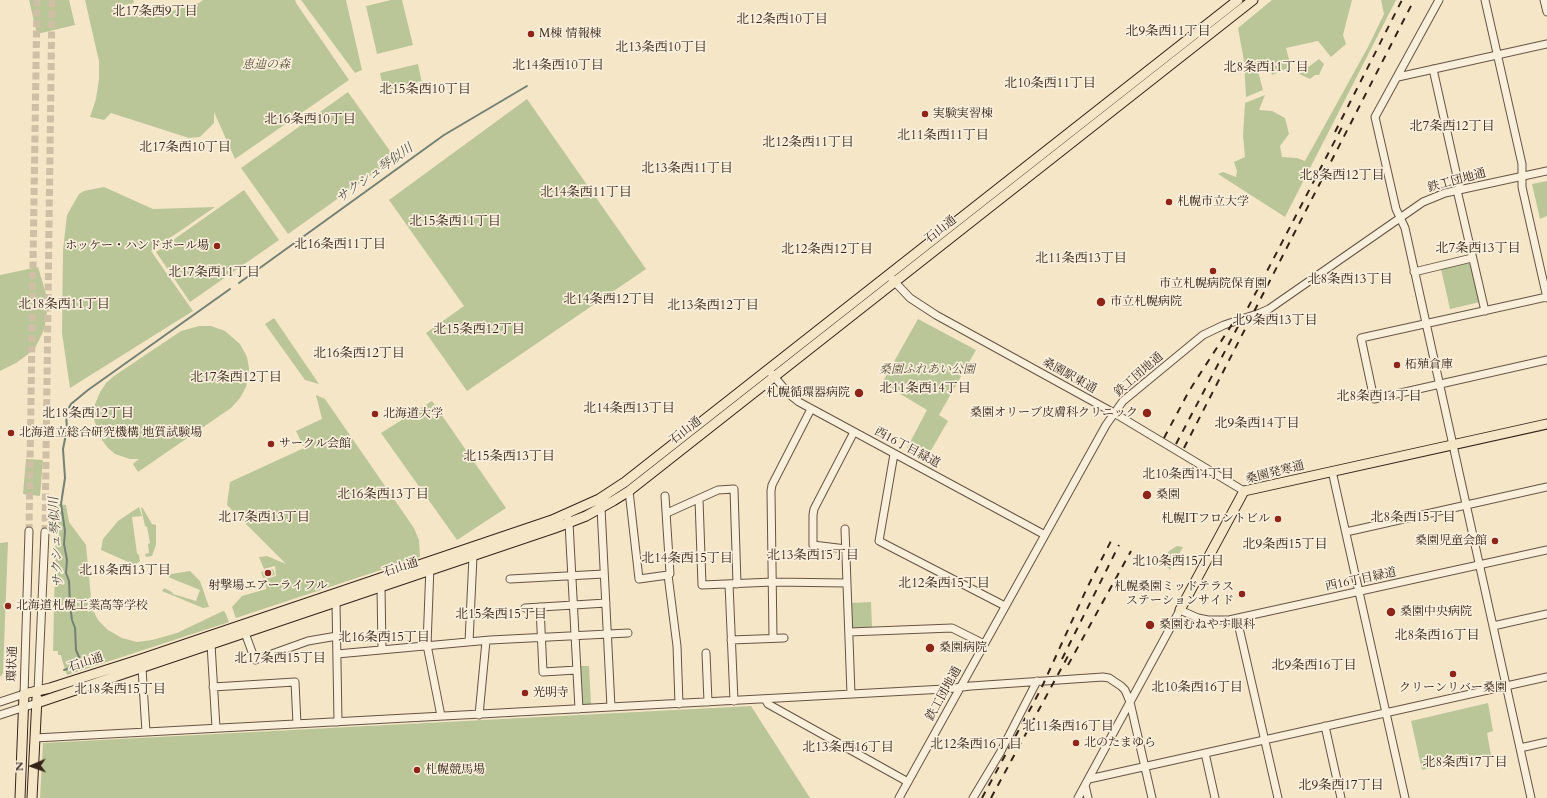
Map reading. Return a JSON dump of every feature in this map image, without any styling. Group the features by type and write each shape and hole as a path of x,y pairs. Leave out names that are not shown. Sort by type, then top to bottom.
{"main road":[{"name":"石山通","path":"892,279 1238,0"},
{"name":"石山通","path":"37,703 381,587 430,566 473,556 568,519 625,482 771,373 1253,0"},
{"name":"石山通","path":"24,694 38,691 430,566 601,508 629,491 771,373"},
{"name":"桑園発寒通","path":"1180,610 1244,491 1547,424"},
{"path":"32,798 38,691"},
{"name":"環状通","path":"20,798 24,694"}],"street":[{"path":"1439,0 1375,117 1396,209 1405,228 1531,798"},
{"path":"1485,0 1522,164 1522,187 1547,298 1361,338 1374,398 1547,360"},
{"path":"1544,0 1547,12"},
{"path":"1398,77 1547,44"},
{"path":"1433,69 1472,258 1485,311"},
{"name":"鉄工団地通","path":"899,798 1106,425 1123,401 1203,335 1220,326 1260,313 1269,308 1423,202 1458,190 1547,171"},
{"path":"1414,272 1472,258"},
{"name":"桑園駅東通","path":"892,279 910,298 936,315 1114,412 1244,491"},
{"name":"西16丁目緑道","path":"771,373 789,394 811,409 1044,535"},
{"path":"774,638 771,490 772,485 811,409"},
{"path":"846,549 813,545 813,515 814,509 854,432"},
{"path":"894,454 879,541 1005,606"},
{"path":"1332,471 1405,798"},
{"path":"1346,532 1547,487"},
{"path":"667,513 718,490 734,489 737,584"},
{"path":"629,491 639,579 668,575"},
{"path":"665,496 670,574 668,575 677,646 679,704"},
{"path":"699,499 702,585 773,582 847,583"},
{"path":"601,508 611,707"},
{"path":"568,519 579,709"},
{"path":"845,529 851,694"},
{"name":"環状通","path":"24,694 29,531"},
{"path":"38,691 45,532"},
{"name":"西16丁目緑道","path":"1180,610 1208,620 1219,621 1237,619 1547,550"},
{"path":"469,642 473,556"},
{"path":"669,559 701,558"},
{"path":"430,566 427,645 441,716"},
{"path":"510,579 604,574"},
{"path":"729,584 734,701"},
{"path":"381,587 382,650"},
{"path":"336,602 338,722"},
{"path":"525,608 606,603"},
{"path":"540,607 543,672 577,670"},
{"name":"桑園発寒通","path":"1078,798 1180,610"},
{"path":"1493,626 1547,614"},
{"path":"1237,619 1278,798"},
{"path":"849,632 952,628 984,644"},
{"path":"337,654 541,636 628,632"},
{"path":"246,633 254,660 308,641 336,636"},
{"path":"731,640 784,638"},
{"path":"478,715 486,641"},
{"path":"211,644 216,728"},
{"path":"706,653 708,702"},
{"path":"142,668 146,732"},
{"path":"35,738 945,689 1103,677 1109,678 1121,686 1125,690 1130,702 1152,798"},
{"path":"1088,798 1087,782 1145,766 1547,677"},
{"path":"973,798 1000,753 1038,681"},
{"path":"214,687 295,682 297,724"},
{"path":"0,702 24,694"},
{"path":"765,699 768,704 908,782"},
{"path":"0,715 37,703"},
{"path":"1325,726 1342,798"},
{"path":"1520,748 1547,742"},
{"path":"1205,753 1215,798"}],"green space":[{"path":"29,0 69,0 75,25 37,34"},
{"name":"恵迪の森","path":"85,0 133,0 134,3 115,7 114,13 152,17 199,3 203,0 295,0 349,80 235,159 214,112 214,123 200,137 189,138 111,113 104,120 90,117 96,99 99,79 99,61"},
{"path":"301,0 346,0 362,70 355,73"},
{"path":"391,0 402,0 413,45 377,54 366,6"},
{"path":"1272,0 1352,0 1343,35 1346,44 1331,57 1318,41 1286,48 1291,67 1272,75 1267,61 1256,64 1263,90 1246,97 1244,61 1238,28"},
{"path":"1381,0 1396,0 1285,217 1218,174 1223,172 1236,177 1237,171 1234,162 1245,157 1243,135 1245,103 1265,95 1259,110 1272,111 1285,118 1289,134 1280,146 1282,157 1297,158 1305,161 1368,47 1384,14"},
{"path":"1319,59 1324,64 1319,75 1315,75 1310,79 1299,74"},
{"path":"418,64 422,83 384,91 380,73"},
{"path":"348,92 395,158 288,234 241,168"},
{"path":"527,99 646,269 467,391 426,333 464,306 389,200"},
{"path":"1547,181 1547,216 1540,219 1532,184"},
{"path":"104,187 153,209 215,207 151,251 193,311 70,388 62,333 63,250 67,215 79,194 84,191"},
{"name":"ホッケー・ハンドボール場","path":"244,190 279,240 190,302 156,252"},
{"path":"1468,263 1471,265 1480,302 1450,309 1441,269"},
{"path":"38,267 47,297 47,312 44,330 35,348 16,363 0,371 0,275"},
{"path":"274,318 319,384 305,380 265,324"},
{"name":"桑園ふれあい公園","path":"918,319 976,350 939,415 948,421 926,459 907,448 927,410 882,383"},
{"path":"199,326 211,326 225,331 240,344 247,357 249,368 246,387 240,398 231,408 138,472 133,464 139,459 130,459 115,454 108,448 99,436 94,419 94,407 99,394 106,383 114,376 181,331"},
{"path":"316,395 325,399 414,528 419,540 420,557 236,618 232,607 242,596 266,589 265,579 276,576 275,566 264,569 259,557 267,556 286,564 227,505 230,482 304,448 296,431 322,419"},
{"path":"432,401 506,508 457,540 381,433"},
{"path":"26,459 43,460 40,496 23,494"},
{"path":"51,503 66,505 69,522 86,545 92,608 98,620 108,630 122,638 137,642 152,640 177,633 223,611 225,612 229,622 67,675 61,655 58,655 58,651 53,651 56,522 51,513"},
{"path":"139,507 142,516 132,517 137,553 140,561 135,565 101,550 103,539 118,521"},
{"path":"142,507 152,524 156,525 156,545 152,556 146,557 145,554 149,553 148,544 150,543"},
{"path":"8,542 3,673 0,677 0,543"},
{"path":"1177,546 1183,547 1170,570 1167,566 1167,555 1169,551"},
{"name":"射撃場エアーライフル","path":"273,569 275,575 263,578 261,572"},
{"path":"190,571 200,581 209,607 203,608 162,591 164,588 173,594 196,601 200,590 168,577 171,574"},
{"path":"871,602 872,627 853,628 850,603"},
{"path":"580,666 589,666 591,704 582,704"},
{"path":"1488,703 1493,731 1487,733 1491,755 1422,770 1411,721"},
{"name":"札幌競馬場","path":"751,706 810,798 40,798 43,743"}],"waterway":[{"name":"サクシュ琴似川","path":"239,283 444,135 527,86"},
{"name":"サクシュ琴似川","path":"64,670 82,664 76,650 75,628 72,620 70,605 69,581 66,573 67,560 64,544 65,531 61,504 65,478 63,449 67,429 66,413 71,404 88,390 230,289"}],"tunnel":[{"path":"29,531 37,0"},
{"path":"45,532 52,0"}],"railway":[{"path":"1335,132 1402,0"},
{"path":"1184,448 1414,0"},
{"path":"1176,444 1342,127"},
{"path":"1164,438 1189,391 1238,315"},
{"path":"982,798 1041,689 1087,588 1111,541"},
{"path":"1062,659 1119,545"},
{"path":"1068,665 1131,551"},
{"path":"991,798 1068,656"}],"place":[{"name":"M棟 情報棟","path":"531,34"},
{"name":"実験実習棟","path":"925,114"},
{"name":"札幌市立大学","path":"1169,202"},
{"name":"ホッケー・ハンドボール場","path":"217,246"},
{"name":"市立札幌病院保育園","path":"1213,271"},
{"name":"市立札幌病院","path":"1101,302"},
{"name":"柘殖倉庫","path":"1397,365"},
{"name":"札幌循環器病院","path":"859,393"},
{"name":"桑園オリーブ皮膚科クリニック","path":"1147,413"},
{"name":"北海道大学","path":"375,414"},
{"name":"北海道立総合研究機構 地質試験場","path":"11,433"},
{"name":"サークル会館","path":"271,444"},
{"name":"桑園","path":"1147,495"},
{"name":"札幌ITフロントビル","path":"1278,519"},
{"name":"桑園児童会館","path":"1495,541"},
{"name":"射撃場エアーライフル","path":"268,573"},
{"name":"札幌桑園ミッドテラス ステーションサイド","path":"1242,594"},
{"name":"北海道札幌工業高等学校","path":"8,606"},
{"name":"桑園中央病院","path":"1391,612"},
{"name":"桑園むねやす眼科","path":"1150,625"},
{"name":"桑園病院","path":"930,648"},
{"name":"クリーンリバー桑園","path":"1453,674"},
{"name":"光明寺","path":"525,693"},
{"name":"北のたまゆら","path":"1076,743"},
{"name":"札幌競馬場","path":"417,770"}],"district":[{"name":"北17条西9丁目","path":"155,12"},
{"name":"北12条西10丁目","path":"782,20"},
{"name":"北9条西11丁目","path":"1168,32"},
{"name":"北13条西10丁目","path":"661,48"},
{"name":"北14条西10丁目","path":"558,66"},
{"name":"北8条西11丁目","path":"1266,68"},
{"name":"北10条西11丁目","path":"1050,84"},
{"name":"北15条西10丁目","path":"425,90"},
{"name":"北16条西10丁目","path":"310,120"},
{"name":"北7条西12丁目","path":"1452,127"},
{"name":"北11条西11丁目","path":"943,136"},
{"name":"北12条西11丁目","path":"808,143"},
{"name":"北17条西10丁目","path":"185,148"},
{"name":"北13条西11丁目","path":"687,169"},
{"name":"北8条西12丁目","path":"1342,176"},
{"name":"北14条西11丁目","path":"586,193"},
{"name":"北15条西11丁目","path":"455,222"},
{"name":"北16条西11丁目","path":"340,245"},
{"name":"北7条西13丁目","path":"1478,249"},
{"name":"北12条西12丁目","path":"827,250"},
{"name":"北11条西13丁目","path":"1081,259"},
{"name":"北17条西11丁目","path":"214,273"},
{"name":"北8条西13丁目","path":"1350,280"},
{"name":"北14条西12丁目","path":"609,300"},
{"name":"北18条西11丁目","path":"64,305"},
{"name":"北13条西12丁目","path":"713,306"},
{"name":"北9条西13丁目","path":"1275,321"},
{"name":"北15条西12丁目","path":"479,330"},
{"name":"北16条西12丁目","path":"359,354"},
{"name":"北17条西12丁目","path":"236,378"},
{"name":"北11条西14丁目","path":"925,389"},
{"name":"北8条西14丁目","path":"1379,397"},
{"name":"北14条西13丁目","path":"629,409"},
{"name":"北18条西12丁目","path":"88,414"},
{"name":"北9条西14丁目","path":"1257,424"},
{"name":"北15条西13丁目","path":"509,457"},
{"name":"北10条西14丁目","path":"1188,475"},
{"name":"北16条西13丁目","path":"383,495"},
{"name":"北17条西13丁目","path":"264,518"},
{"name":"北8条西15丁目","path":"1413,518"},
{"name":"北9条西15丁目","path":"1285,545"},
{"name":"北13条西15丁目","path":"813,556"},
{"name":"北14条西15丁目","path":"687,559"},
{"name":"北10条西15丁目","path":"1178,562"},
{"name":"北18条西13丁目","path":"125,571"},
{"name":"北12条西15丁目","path":"944,584"},
{"name":"北15条西15丁目","path":"501,615"},
{"name":"北8条西16丁目","path":"1437,636"},
{"name":"北16条西15丁目","path":"384,638"},
{"name":"北17条西15丁目","path":"280,659"},
{"name":"北9条西16丁目","path":"1314,666"},
{"name":"北10条西16丁目","path":"1197,688"},
{"name":"北18条西15丁目","path":"120,690"},
{"name":"北11条西16丁目","path":"1068,727"},
{"name":"北12条西16丁目","path":"976,745"},
{"name":"北13条西16丁目","path":"848,748"},
{"name":"北8条西17丁目","path":"1465,763"},
{"name":"北9条西17丁目","path":"1341,786"}]}
